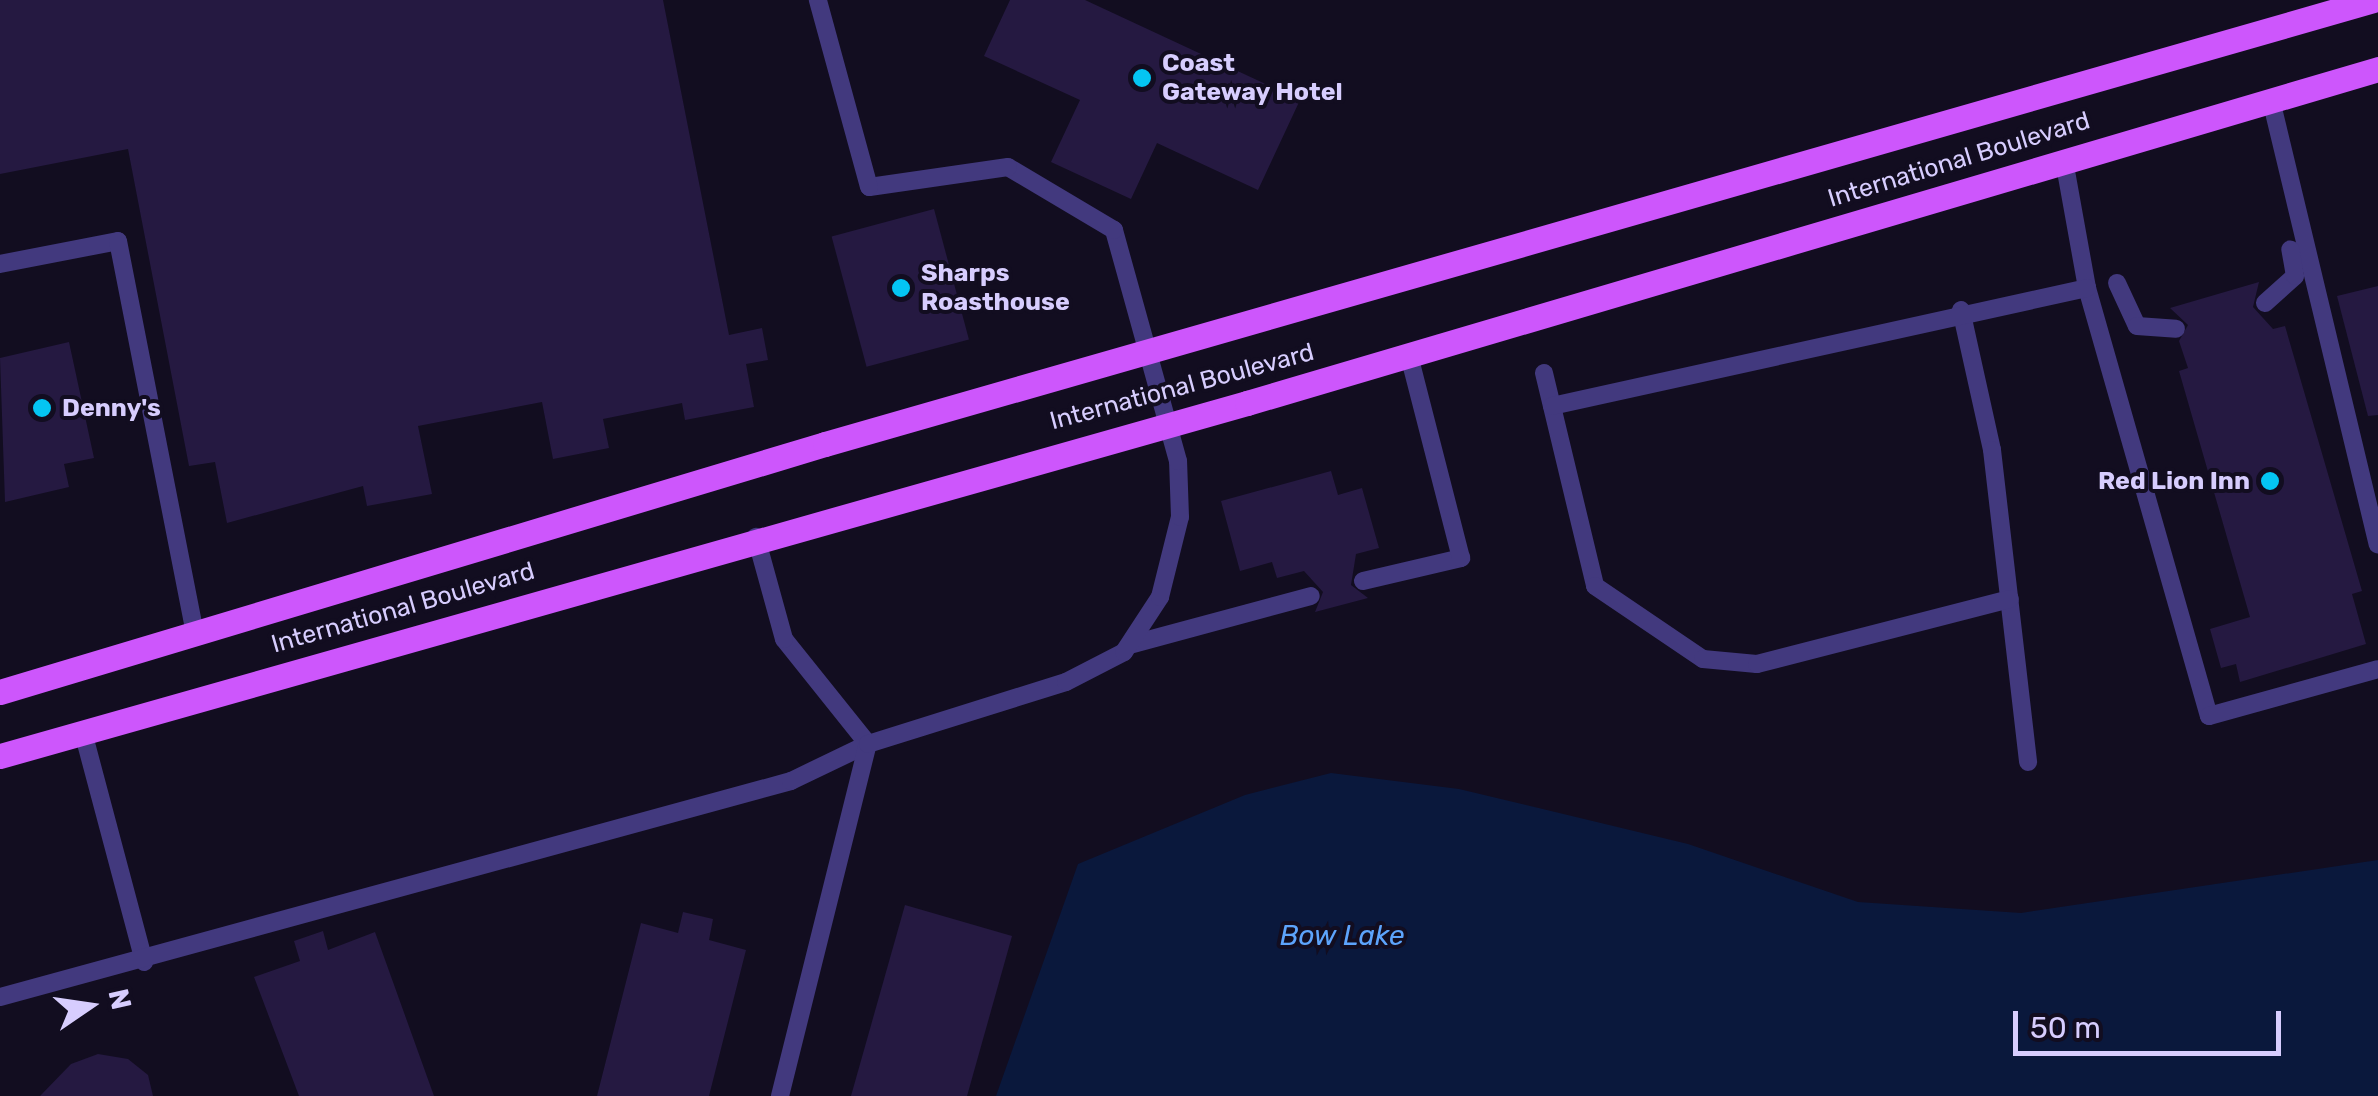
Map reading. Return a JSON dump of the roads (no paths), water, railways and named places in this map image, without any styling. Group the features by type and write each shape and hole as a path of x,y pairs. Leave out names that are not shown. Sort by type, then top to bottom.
{"main road":[{"name":"International Boulevard","path":"0,692 2373,0"},
{"name":"International Boulevard","path":"0,756 756,537 1409,355 2378,69"}],"lane":[{"path":"818,0 870,187 1008,167 1092,212 1126,247 1179,472 1176,542 1132,644"},
{"path":"2271,100 2378,544"},
{"path":"2064,160 2087,288 2209,716 2378,668"},
{"path":"0,264 118,241 195,633"},
{"path":"2265,303 2295,276 2290,249"},
{"path":"2117,283 2137,326 2176,330"},
{"path":"1552,406 1961,310 2087,288"},
{"path":"1961,310 1992,450 2028,762"},
{"path":"1364,581 1461,558 1409,355"},
{"path":"1544,374 1595,586 1703,659 1757,664 2010,600"},
{"path":"756,537 774,617 802,669 868,744"},
{"path":"0,997 144,962 791,781 868,744 1066,682 1132,644 1311,596"},
{"path":"83,732 144,962"},
{"path":"780,1096 868,744"}],"water":[{"name":"Bow Lake","path":"1331,773 1459,789 1688,844 1858,902 2021,913 2378,860 2378,1096 996,1096 1078,864 1245,795"}],"place":[{"name":"Coast Gateway Hotel","path":"1142,78"},
{"name":"Sharps Roasthouse","path":"901,288"},
{"name":"Denny's","path":"42,408"},
{"name":"Red Lion Inn","path":"2270,481"}]}
